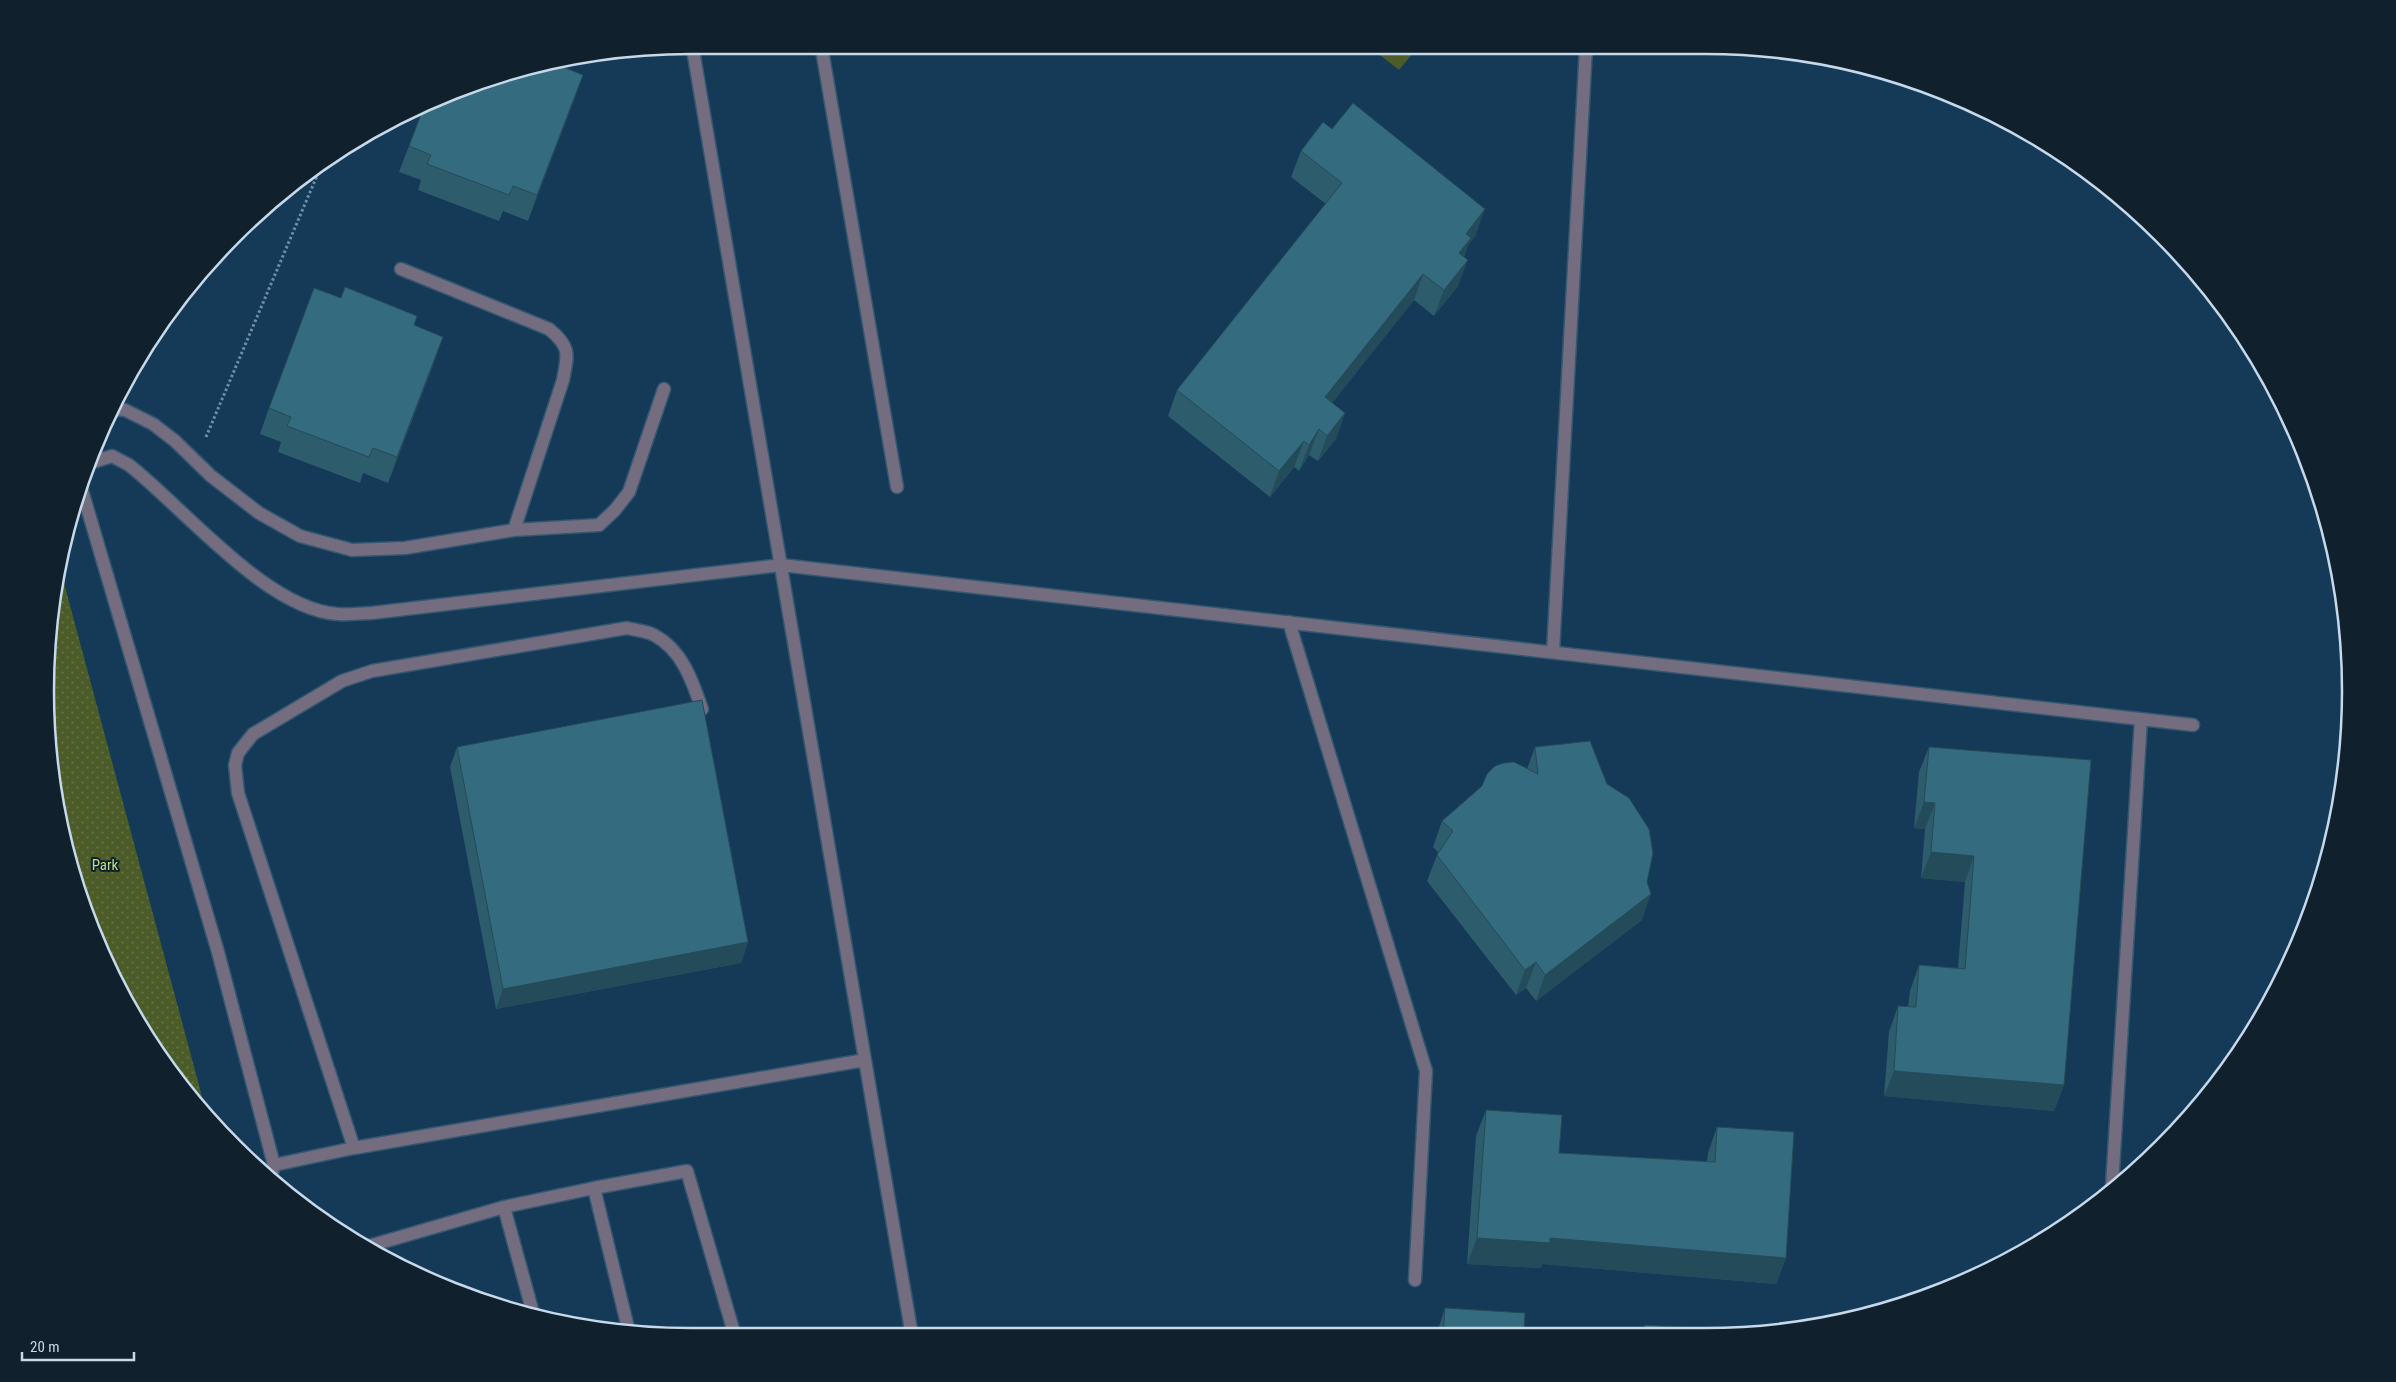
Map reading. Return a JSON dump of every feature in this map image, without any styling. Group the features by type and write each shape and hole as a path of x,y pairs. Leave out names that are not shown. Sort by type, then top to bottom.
{"street":[{"path":"694,54 911,1328"},
{"path":"823,54 897,487"},
{"path":"1552,652 1586,54"},
{"path":"400,269 549,329 563,340 568,357 563,380 514,530"},
{"path":"119,410 125,410 153,424 212,476 259,513 300,536 352,550 405,548 514,530 599,525 615,510 629,492 664,389"},
{"path":"97,460 112,456 129,465 232,556 275,590 307,607 337,614 372,612 781,565 2193,725"},
{"path":"84,498 218,952 274,1165 272,1171"},
{"path":"1290,622 1426,1071 1416,1280"},
{"path":"354,1148 238,793 235,765 238,752 252,734 342,681 372,671 627,628 653,634 675,650 693,682 702,709"},
{"path":"2112,1181 2141,719"},
{"path":"274,1165 354,1148 865,1060"},
{"path":"375,1244 504,1207 687,1171 733,1328"},
{"path":"594,1188 627,1325"},
{"path":"504,1207 532,1308"}],"path":[{"path":"195,460 207,436 317,175"}],"green space":[{"path":"1379,54 1412,54 1399,70"},
{"name":"Park","path":"64,581 203,1100 161,1045 119,973 102,935 75,856 59,774 55,733 55,649"}],"building":[{"path":"563,67 583,75 537,195 513,186 509,195 427,164 431,155 409,146 421,113 447,102 526,75"},
{"path":"1353,103 1485,209 1466,234 1471,238 1459,253 1468,260 1444,290 1423,274 1325,397 1345,413 1327,436 1319,429 1309,445 1304,441 1279,471 1177,390 1342,183 1301,151 1323,122 1332,129"},
{"path":"345,287 417,316 414,325 443,337 397,457 373,448 369,457 287,426 291,417 269,408 314,288 341,298"},
{"path":"702,700 748,942 503,989 457,747"},
{"path":"1590,741 1607,784 1629,798 1649,829 1653,853 1647,882 1651,894 1545,975 1536,962 1525,970 1437,855 1453,831 1442,821 1482,786 1487,774 1495,766 1514,762 1538,774 1535,747"},
{"path":"1929,747 2091,760 2064,1085 1894,1071 1898,1006 1916,1007 1919,965 1965,969 1974,856 1931,852 1935,803 1924,802"},
{"path":"1486,1110 1562,1115 1559,1153 1715,1162 1717,1127 1794,1132 1786,1258 1550,1238 1550,1243 1477,1238"},
{"path":"1445,1308 1525,1313 1524,1328 1444,1328"},
{"path":"1645,1325 1689,1328 1645,1328"}]}
